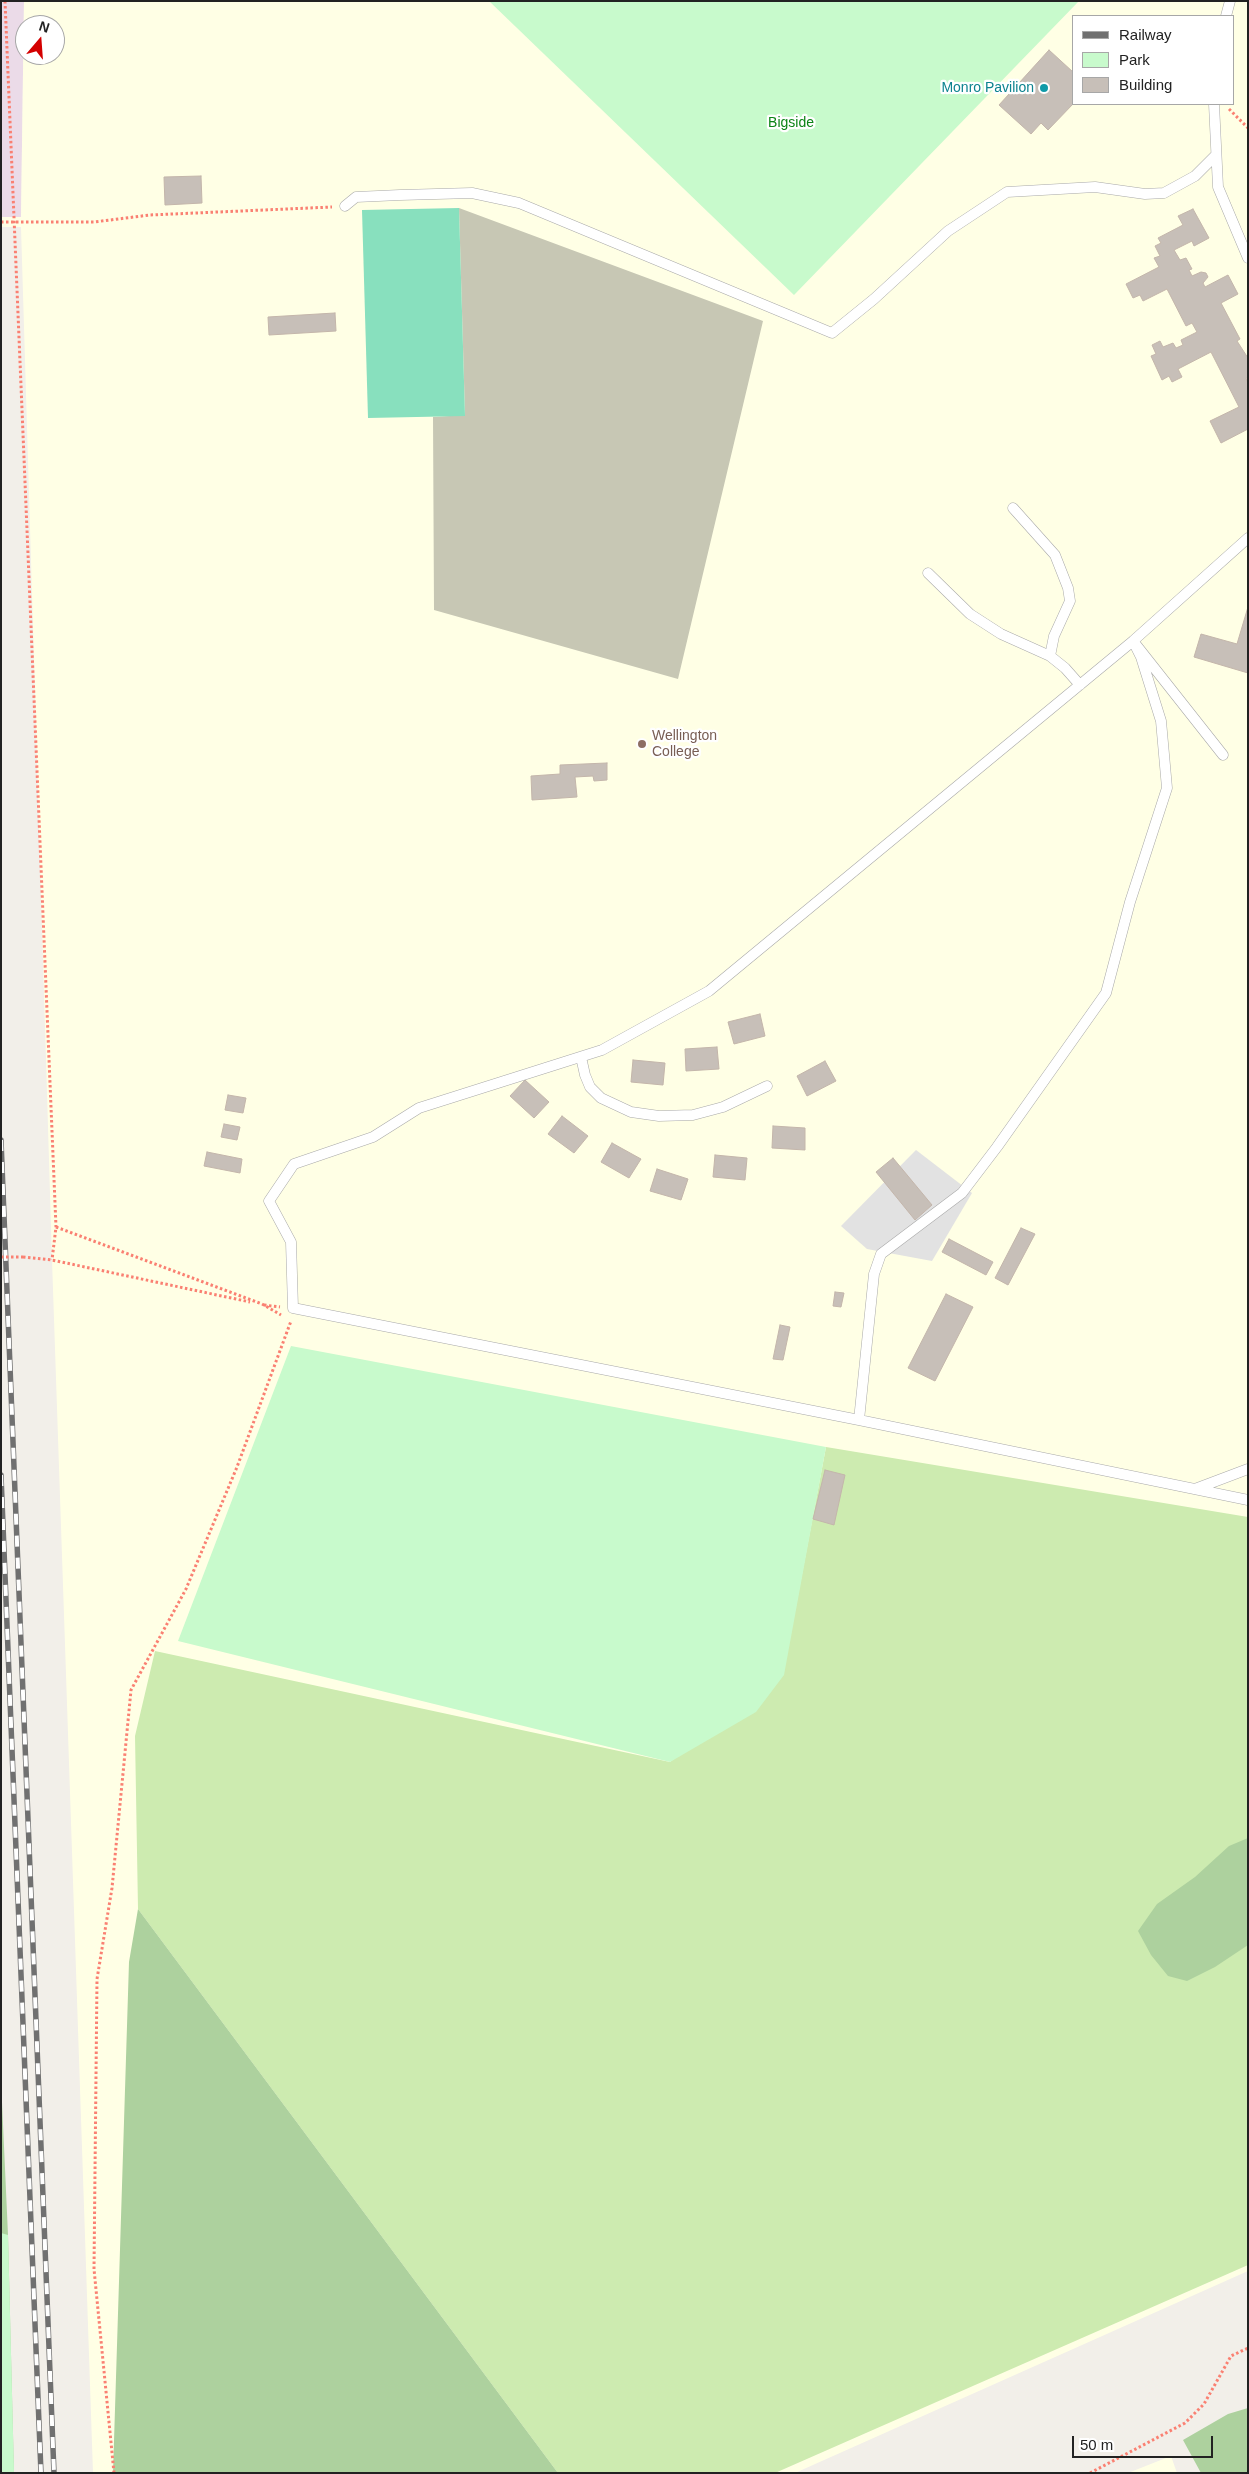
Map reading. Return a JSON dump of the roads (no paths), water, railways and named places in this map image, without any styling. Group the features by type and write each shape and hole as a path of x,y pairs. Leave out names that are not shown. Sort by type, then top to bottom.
{"lane":[{"path":"1226,15 1230,1"},
{"path":"1214,105 1218,187 1248,258"},
{"path":"345,206 356,197 400,194 472,193 519,203 832,333 874,299 948,231 1007,192 1096,187 1145,194 1164,193 1195,176 1216,155"},
{"path":"1013,508 1055,554 1068,588 1070,601 1054,636 1050,656"},
{"path":"1248,538 1133,641 709,991 602,1050 419,1108 374,1137 294,1164 269,1201 291,1242 293,1308 859,1420 1248,1500"},
{"path":"928,573 970,614 984,624 1050,656 1065,668 1080,685"},
{"path":"1133,641 1223,756"},
{"path":"859,1420 874,1274 881,1254 962,1193 1106,993 1130,902 1167,788 1161,721 1141,657 1133,641"},
{"path":"581,1057 590,1087 601,1098 616,1106 640,1114 659,1116 693,1115 723,1108 767,1086"},
{"path":"1194,1490 1248,1469"}],"railway":[{"path":"1,1140 54,2473"},
{"path":"1,1475 41,2473"}],"place":[{"name":"Monro Pavilion","path":"1044,88"},
{"name":"Wellington College","path":"642,744"}],"park label":[{"name":"Bigside","path":"791,123"}]}
